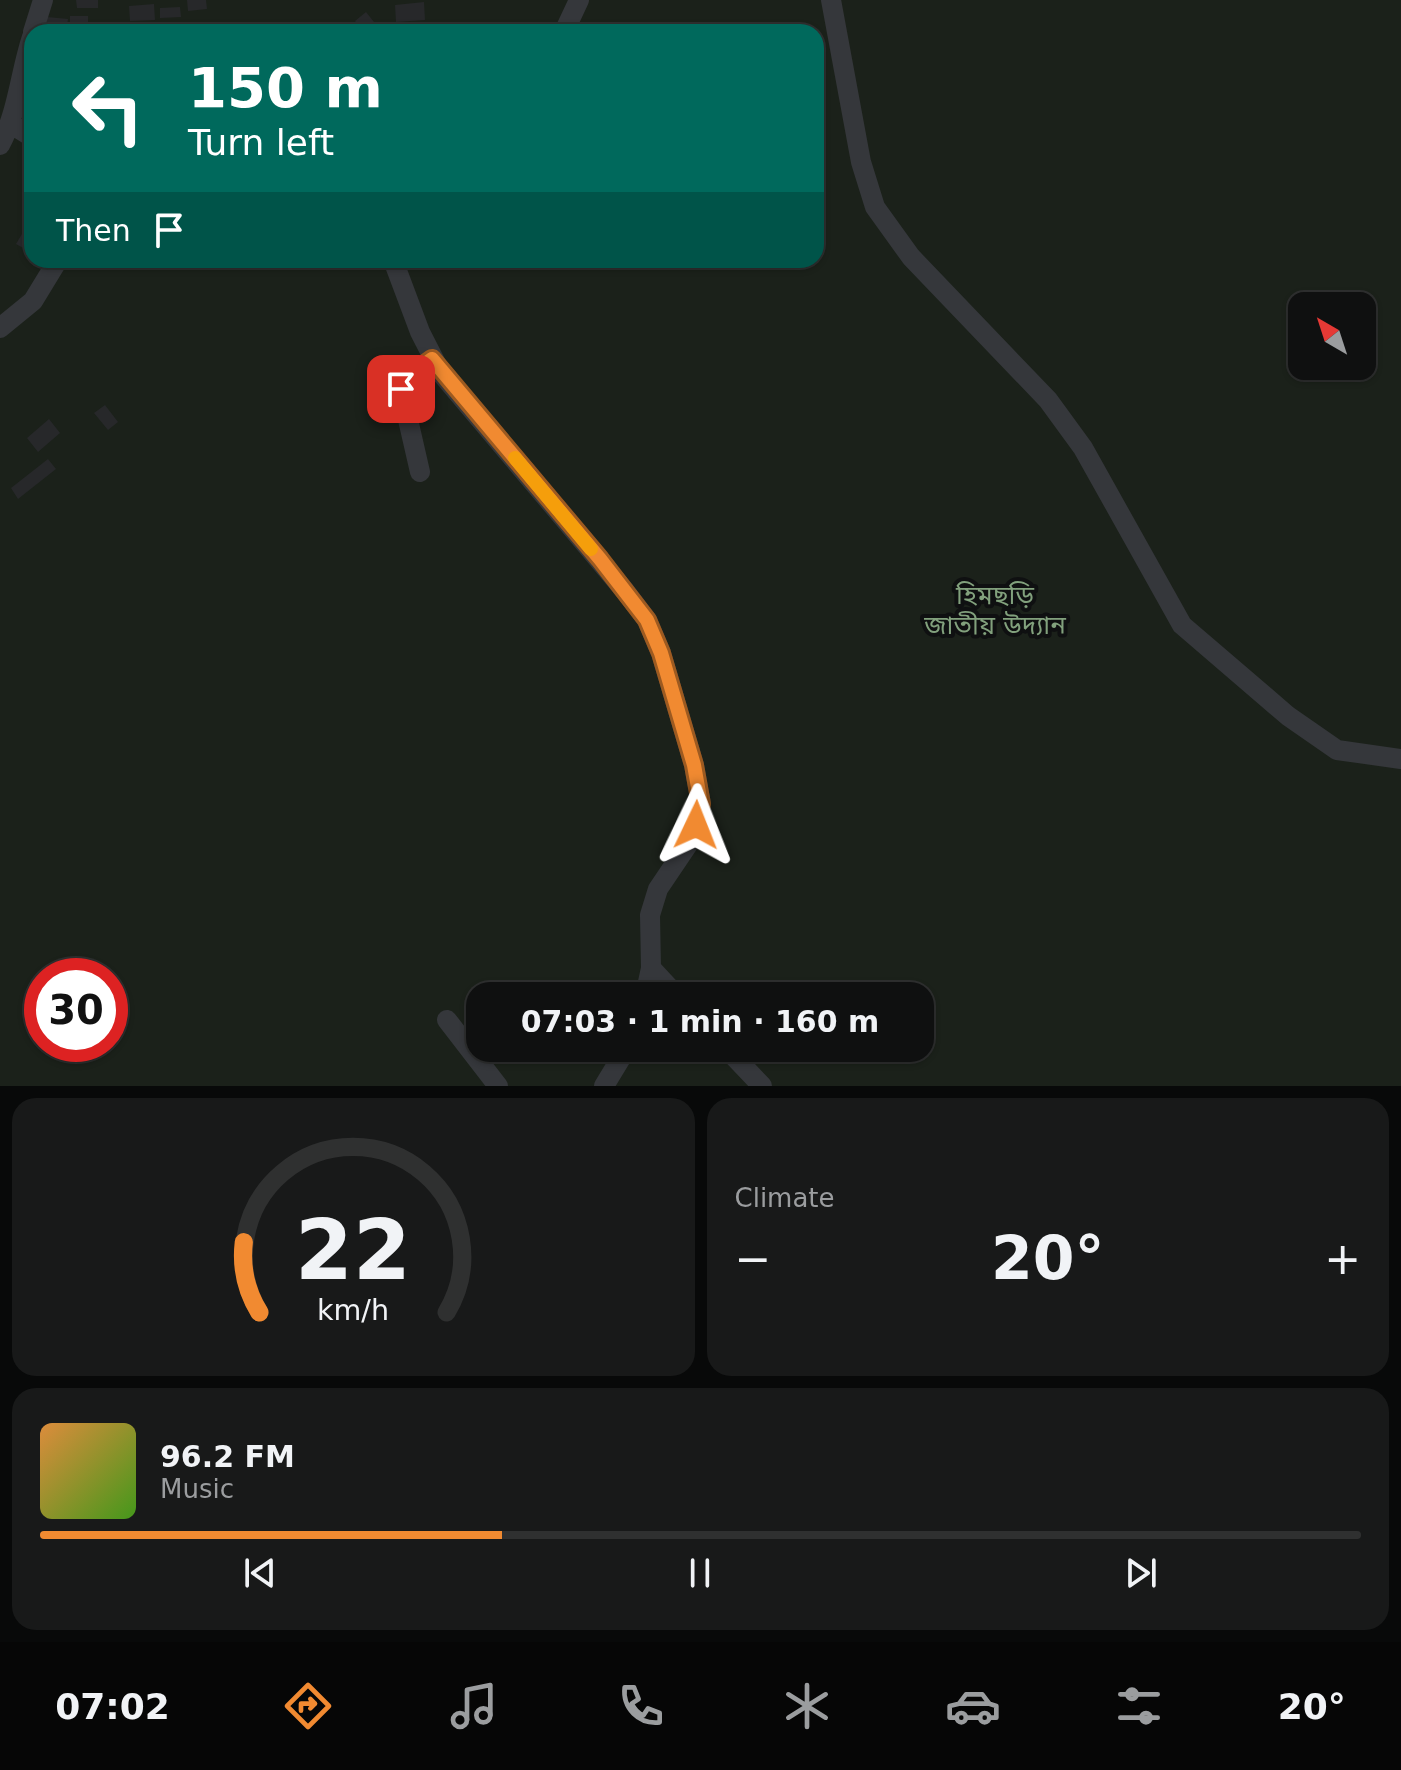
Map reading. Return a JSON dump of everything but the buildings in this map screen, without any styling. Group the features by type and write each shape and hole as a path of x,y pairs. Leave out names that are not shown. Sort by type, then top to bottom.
{"street":[{"path":"36,24 43,0"},
{"path":"568,24 579,0"},
{"path":"831,0 861,162 875,207 911,257 1048,400 1083,448 1182,625 1288,716 1337,750 1401,759"},
{"path":"0,145 11,124 24,65"},
{"path":"11,124 24,132"},
{"path":"0,328 33,301 53,268"},
{"path":"396,268 432,359 625,591 647,620 661,653 694,765 701,804 687,846 658,889 650,915 651,968 648,982"},
{"path":"420,472 401,389 404,379 432,359"},
{"path":"651,968 664,982"},
{"path":"447,1020 498,1086"},
{"path":"604,1086 619,1062"},
{"path":"739,1062 762,1086"}],"green space":[{"name":"হিমছড়ি জাতীয় উদ্যান","path":"0,0 1401,0 1401,1086 0,1086"}],"slow traffic":[{"path":"515,458 591,549"}],"route":[{"path":"401,389 404,379 432,359 600,559 647,620 661,653 694,765 701,804 696,825"}]}
